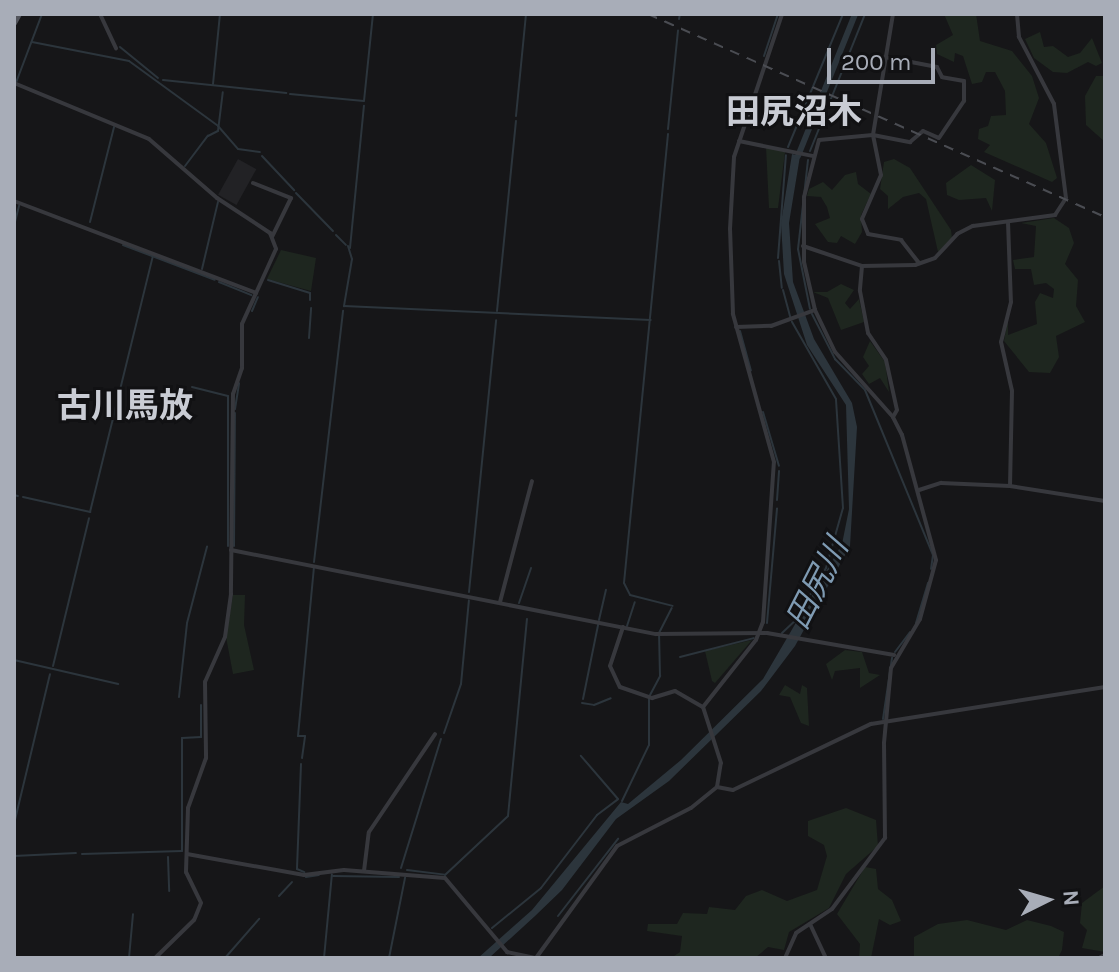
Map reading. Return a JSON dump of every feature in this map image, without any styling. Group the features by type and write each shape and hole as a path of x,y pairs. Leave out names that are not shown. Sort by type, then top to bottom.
{"main road":[{"path":"14,23 19,14"}],"street":[{"path":"100,14 116,48"},
{"path":"187,854 304,875 364,872 445,878 492,937 512,956 537,958 617,846 691,808 717,787 721,763 705,724 703,707 760,633 774,462 736,327 730,229 739,141 782,14"},
{"path":"893,14 873,135 881,175 862,219 864,230 875,238 901,240 919,264"},
{"path":"803,246 862,266 919,264 941,254 964,230 1046,219 1066,198 1052,98 1024,49 1017,14"},
{"path":"785,958 791,939 832,909 854,873 882,846 886,721 894,655 918,624 935,567 919,490 893,417 840,359 815,310 803,246 810,155 824,138 873,135 910,142 923,131 939,138 967,91 964,81 942,77 937,67 885,57"},
{"path":"15,83 136,130 272,237"},
{"path":"739,141 810,155"},
{"path":"155,958 198,914 201,903 187,875 187,854 192,788 206,758 205,682 225,637 231,550 233,394 242,368 242,324 275,254 272,237 291,198 253,183"},
{"path":"14,201 256,293"},
{"path":"1008,222 1011,302 1001,342 1012,391 1010,486"},
{"path":"862,266 864,311 870,337 886,360 897,410 893,417"},
{"path":"736,327 771,326 815,310"},
{"path":"500,602 532,481"},
{"path":"919,490 941,483 1010,486 1105,501"},
{"path":"231,550 659,634 760,633 894,655"},
{"path":"623,627 612,659 613,675 626,692 650,698 675,691 703,707"},
{"path":"717,787 733,790 858,729 886,721 1105,687"},
{"path":"364,872 369,832 435,734"},
{"path":"810,924 826,958"},
{"path":"1099,958 1105,955"}],"shaded area":[{"path":"944,14 976,14 980,41 1012,51 1032,76 1039,98 1029,124 1046,143 1057,178 1052,182 984,152 990,145 978,139 979,129 988,126 991,116 1006,115 1005,91 995,72 986,72 982,82 972,84 963,56 955,53 954,62 937,54 936,45 953,35"},
{"path":"1040,32 1044,47 1053,46 1068,57 1080,53 1092,38 1102,63 1096,66 1088,62 1067,73 1053,72 1034,58 1025,39"},
{"path":"1096,76 1105,76 1105,142 1086,125 1085,96"},
{"path":"766,147 785,152 778,208 769,208"},
{"path":"792,154 800,156 789,223 793,282 814,339 852,403 857,427 850,546 795,646 761,691 669,781 616,819 562,890 535,916 489,958 478,958 532,910 621,802 628,804 681,760 763,679 842,544 849,509 846,405 807,345 784,274 781,223"},
{"path":"238,159 256,169 236,205 218,195"},
{"path":"894,159 910,168 951,230 952,238 938,252 926,199 919,193 903,197 888,209 888,196 880,189 884,162"},
{"path":"971,165 995,180 992,211 986,198 959,200 947,195 946,183"},
{"path":"856,172 858,184 871,194 861,215 862,232 855,244 841,236 837,243 828,242 815,224 830,218 827,207 821,197 807,196 809,189 823,182 832,190 845,175"},
{"path":"1054,218 1069,228 1074,243 1065,264 1078,280 1076,306 1085,322 1056,336 1059,357 1050,373 1029,372 1004,341 1008,317 1008,335 1037,324 1035,302 1040,293 1053,298 1054,289 1046,283 1034,285 1031,269 1015,269 1013,260 1034,257 1036,226 1021,223"},
{"path":"281,250 316,258 311,291 267,279"},
{"path":"841,284 854,290 845,303 850,309 859,299 864,322 841,330 828,298 813,292 827,292"},
{"path":"870,341 885,362 889,392 880,378 869,384 862,374 869,366 863,357"},
{"path":"233,595 245,595 244,625 254,670 233,674 226,637"},
{"path":"752,640 715,683 712,681 705,651"},
{"path":"845,650 862,652 869,673 880,675 860,688 860,668 835,671 832,680 826,664"},
{"path":"785,685 800,694 802,685 807,688 809,726 801,723 790,697 779,695"},
{"path":"846,808 876,820 878,846 846,874 829,908 789,932 784,950 768,947 755,958 671,958 680,952 682,936 647,931 648,924 677,924 683,913 707,914 709,907 735,910 746,896 762,890 787,901 817,890 827,856 824,845 808,836 808,821"},
{"path":"865,867 876,869 878,889 892,900 901,921 890,925 879,919 871,958 859,958 860,944 837,914"},
{"path":"1105,886 1105,952 1082,948 1087,930 1080,923 1082,903"},
{"path":"967,920 1006,930 1027,920 1051,926 1064,932 1062,950 1058,958 914,958 914,937 938,924"}],"waterway":[{"path":"14,88 42,14"},
{"path":"213,84 220,14"},
{"path":"290,94 364,101 373,14"},
{"path":"516,116 526,14"},
{"path":"679,19 680,14"},
{"path":"764,56 778,14"},
{"path":"788,147 843,14"},
{"name":"田尻川","path":"798,156 855,14"},
{"path":"810,151 865,14"},
{"path":"668,129 678,31"},
{"path":"32,42 129,61 218,126 238,149 260,152"},
{"path":"120,47 158,78"},
{"path":"163,80 286,93"},
{"path":"185,166 208,136 218,131 223,92"},
{"path":"350,248 364,106"},
{"path":"497,311 516,121"},
{"path":"90,222 114,127"},
{"path":"668,134 624,583 630,595 673,606"},
{"path":"778,258 786,155"},
{"path":"262,156 294,190"},
{"path":"808,160 798,249 810,309"},
{"path":"296,193 333,231"},
{"path":"202,269 218,202"},
{"path":"14,226 19,206"},
{"path":"336,235 346,245"},
{"path":"123,245 215,280"},
{"path":"348,246 352,259 344,306 651,320"},
{"path":"23,497 90,512 153,256"},
{"path":"779,261 782,288"},
{"path":"268,280 310,293 310,300"},
{"path":"219,282 252,295"},
{"path":"783,290 790,317"},
{"path":"252,311 258,297"},
{"path":"309,338 311,308"},
{"path":"314,562 343,311"},
{"path":"812,314 835,359 865,390 933,555 931,569"},
{"path":"469,592 496,320"},
{"path":"782,633 794,622 826,568 843,508 836,399 792,322"},
{"path":"740,331 751,371"},
{"path":"235,409 239,383"},
{"path":"192,387 228,396 228,546"},
{"path":"763,412 779,466"},
{"path":"234,546 235,413"},
{"path":"777,500 779,471"},
{"path":"14,495 18,496"},
{"path":"767,623 777,508"},
{"path":"53,666 89,518"},
{"path":"179,697 187,623 207,547"},
{"path":"302,758 305,736 298,736 314,568"},
{"path":"519,603 531,568"},
{"path":"916,623 928,583"},
{"path":"599,620 606,590"},
{"path":"444,733 461,684 469,600"},
{"path":"627,626 635,602"},
{"path":"622,801 649,745 649,697 660,676 659,633 672,608"},
{"path":"407,870 445,875 508,816 527,619"},
{"path":"583,699 598,625"},
{"path":"895,652 910,632"},
{"path":"680,657 754,638"},
{"path":"883,719 892,658"},
{"path":"14,660 118,684"},
{"path":"14,824 50,674"},
{"path":"582,703 594,705 611,698"},
{"path":"82,854 182,851 182,738 201,737 201,705"},
{"path":"401,868 441,739"},
{"path":"492,928 541,888 597,815 618,799 581,756"},
{"path":"301,764 297,869 304,872"},
{"path":"558,916 618,839"},
{"path":"14,856 76,853"},
{"path":"168,857 169,891"},
{"path":"324,958 332,874"},
{"path":"306,877 319,875"},
{"path":"333,876 399,877"},
{"path":"389,958 405,878"},
{"path":"279,896 292,882"},
{"path":"129,958 133,914"},
{"path":"225,958 259,919"}],"railway":[{"path":"648,14 1105,217"}],"district":[{"name":"田尻沼木","path":"794,113"},
{"name":"古川馬放","path":"125,407"}]}
